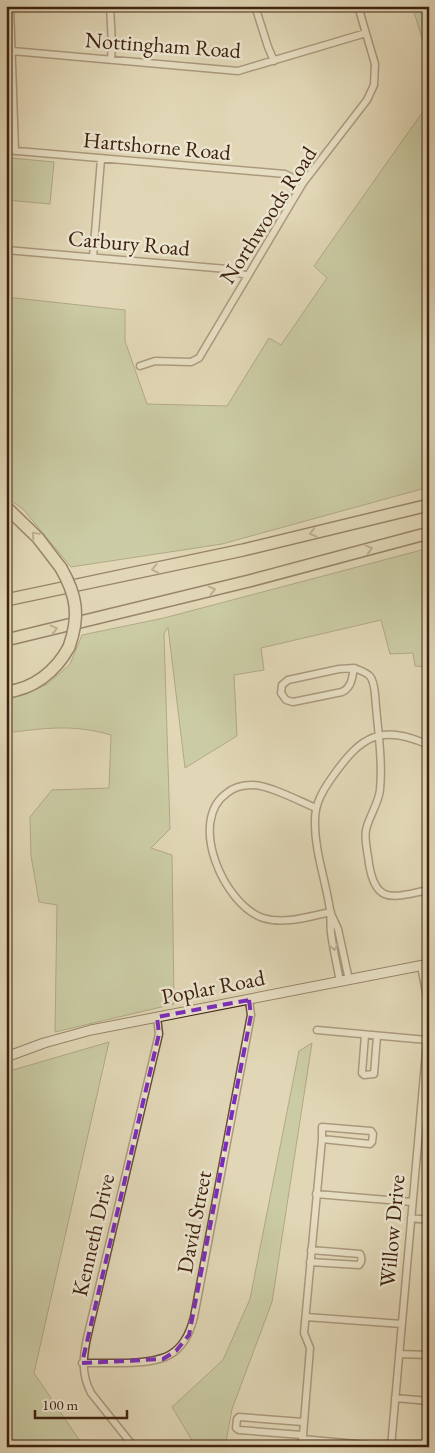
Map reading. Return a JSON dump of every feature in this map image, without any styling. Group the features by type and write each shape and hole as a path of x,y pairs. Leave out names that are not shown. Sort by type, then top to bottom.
{"highway":[{"path":"6,600 244,550 429,504"},
{"path":"6,507 38,538 68,581 75,602 75,631 69,647 58,664 45,677 30,686 6,692"},
{"path":"6,640 239,583 429,533"}],"street":[{"path":"10,6 15,150"},
{"path":"110,6 111,60"},
{"path":"255,6 274,61"},
{"name":"Northwoods Road","path":"140,366 155,361 188,363 196,360 303,183 362,108 371,92 375,78 375,64 358,6"},
{"name":"Nottingham Road","path":"12,51 238,71 366,33"},
{"name":"Hartshorne Road","path":"6,150 285,174 303,183"},
{"path":"93,258 101,158"},
{"name":"Carbury Road","path":"6,250 228,269 248,276"},
{"path":"354,668 350,684 342,692 293,702 286,700 281,693 282,685 288,680 339,669 354,668 369,675 373,682 380,774 380,790 377,804 365,833 372,880 381,892 390,896 429,890"},
{"path":"344,981 331,931 331,912 315,831 316,808 325,787 350,752 366,740 389,734 406,736 429,745"},
{"path":"316,808 260,786 240,786 226,793 216,804 210,827 211,840 217,867 225,882 237,900 251,912 264,918 279,921 331,912"},
{"path":"425,965 429,1008"},
{"name":"Poplar Road","path":"6,1057 77,1033 425,965"},
{"name":"David Street","path":"82,1363 144,1363 162,1359 176,1351 189,1335 251,1015 249,1000"},
{"name":"Kenneth Drive","path":"134,1447 91,1392 82,1363 159,1034 157,1017"},
{"name":"Willow Drive","path":"390,1447 396,1398 429,1018"},
{"path":"317,1030 427,1040"},
{"path":"366,1034 362,1073 364,1075 374,1074 377,1036"},
{"path":"302,1447 310,1348 305,1338 306,1317 322,1127 371,1131 373,1134 370,1144 322,1139"},
{"path":"316,1194 412,1202"},
{"path":"411,1218 429,1220"},
{"path":"310,1262 359,1265 362,1256 360,1254 311,1250"},
{"path":"306,1317 402,1324"},
{"path":"399,1354 429,1355"},
{"path":"396,1398 429,1401"},
{"path":"303,1422 239,1417 236,1428 239,1430 390,1447"}],"highlighted area":[{"path":"249,1000 251,1015 189,1335 176,1351 163,1359 82,1363 159,1034 157,1017"}],"green space":[{"path":"412,6 429,6 429,60"},
{"path":"429,103 429,487 222,544 71,567 23,509 6,497 6,297 125,310 125,341 147,404 227,406 269,338 281,345 327,278 314,266"},
{"path":"11,158 54,162 50,204 7,200"},
{"path":"429,548 429,667 415,666 413,653 390,654 381,620 261,648 264,670 234,675 237,736 185,768 168,627 164,634 170,829 151,848 172,855 174,1004 55,1032 57,905 39,902 31,856 30,817 52,790 109,788 111,735 71,728 6,733 6,701 48,684 70,664 82,635 164,618"},
{"path":"109,1042 34,1373 84,1447 6,1447 6,1072"},
{"path":"312,1043 272,1302 232,1409 225,1447 196,1447 172,1407 223,1360 250,1299 299,1051"}]}
